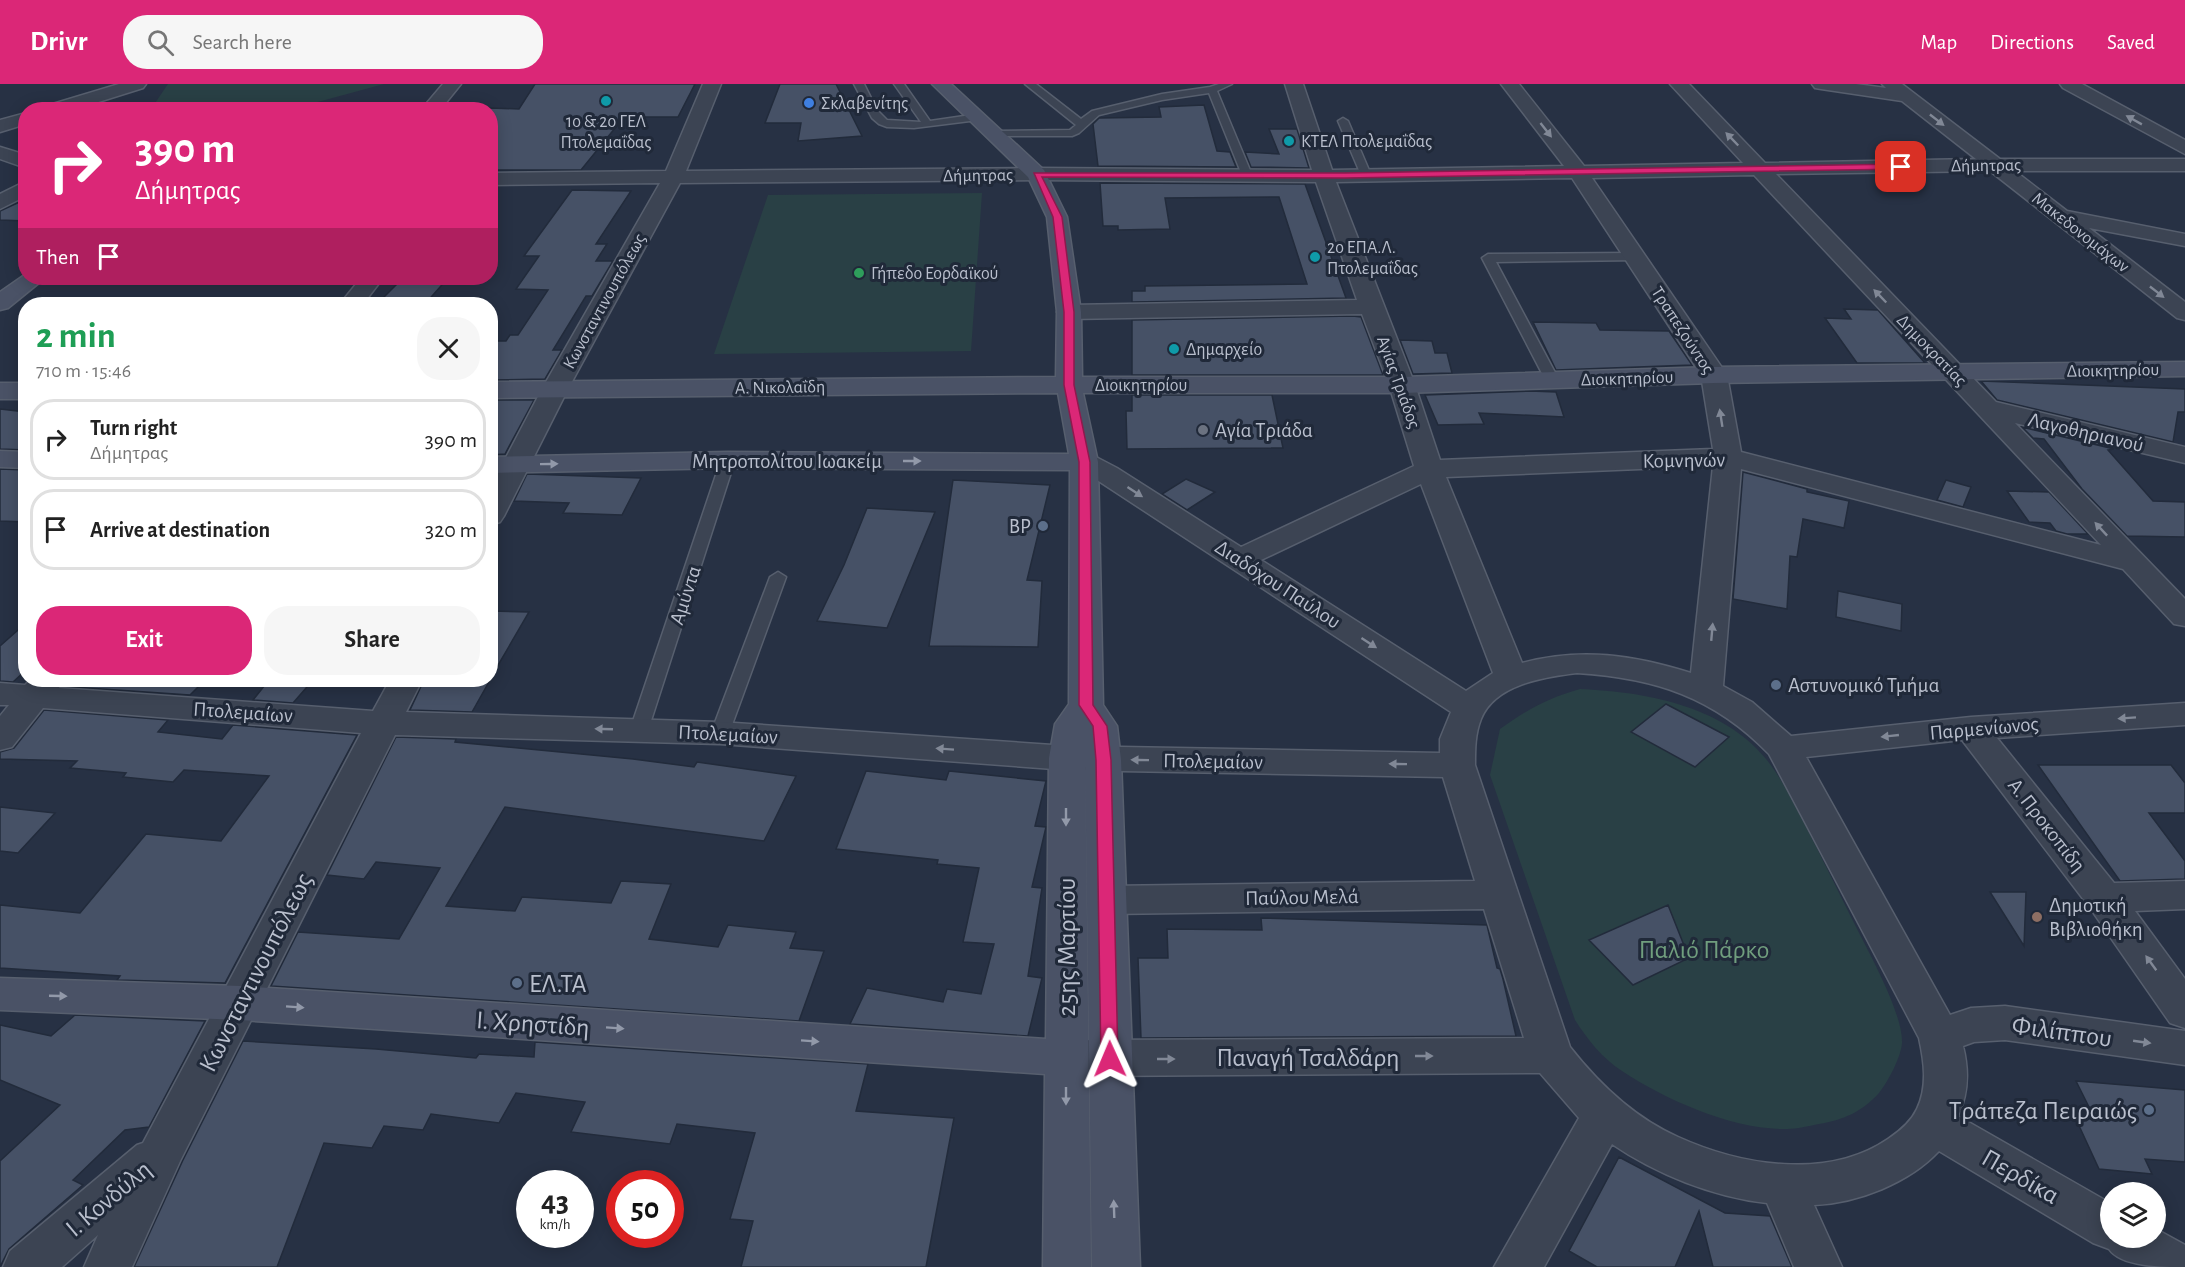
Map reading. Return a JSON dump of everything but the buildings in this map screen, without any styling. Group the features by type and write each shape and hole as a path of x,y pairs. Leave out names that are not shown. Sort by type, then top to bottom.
{"street":[{"path":"77,102 136,84"},
{"path":"134,102 149,84"},
{"path":"437,102 452,84"},
{"name":"Κωνσταντινουπόλεως","path":"498,487 504,465 555,389 673,178 712,84"},
{"name":"25ης Μαρτίου","path":"940,84 1037,174 1058,217 1069,312 1069,385 1084,462 1086,705 1100,726 1085,759 1066,1058 1067,1267"},
{"name":"Αγίας Τριάδος","path":"1294,84 1371,307 1402,385 1429,470 1511,677"},
{"name":"Τραπεζούντος","path":"1510,84 1579,173 1714,375 1728,457 1706,691"},
{"name":"Δημοκρατίας","path":"1679,84 2185,617"},
{"path":"1821,84 1908,98"},
{"name":"Μακεδονομάχων","path":"1892,84 2185,313"},
{"path":"2068,84 2185,148"},
{"path":"0,126 18,120"},
{"path":"0,153 18,159"},
{"name":"Δήμητρας","path":"498,179 1037,174 1324,176 1994,165 2185,165"},
{"path":"0,202 18,192"},
{"path":"2059,215 2185,240"},
{"path":"0,303 24,285"},
{"path":"357,297 366,285"},
{"path":"1069,312 1371,307"},
{"name":"Διοικητηρίου","path":"1069,385 1402,385 1714,375 2185,369"},
{"name":"Α. Νικολαΐδη","path":"498,390 1069,385"},
{"path":"0,391 18,391"},
{"name":"Λαγοθηριανού","path":"1987,408 2185,455"},
{"name":"Κομνηνών","path":"1240,559 1429,470 1728,457 2134,563"},
{"path":"0,459 18,459"},
{"name":"Μητροπολίτου Ιωακείμ","path":"504,465 728,460 1084,462"},
{"name":"Διαδόχου Παύλου","path":"1084,462 1107,474 1469,708"},
{"path":"1602,664 1657,673 1706,691 1755,720 1783,748 1940,1037 1946,1068 1944,1094 1932,1124 1921,1140 1901,1158 1874,1172 1843,1181 1808,1185 1782,1184 1733,1177 1695,1165 1659,1149 1605,1114 1570,1082 1551,1055 1456,765 1455,746 1458,729 1469,708 1491,687 1511,677 1552,665 1602,664"},
{"name":"Κωνσταντινουπόλεως","path":"108,1267 161,1152 402,687"},
{"path":"0,739 42,688"},
{"name":"Πτολεμαίων","path":"0,694 42,688 383,723 720,732 1085,759 1456,765"},
{"name":"Παρμενίωνος","path":"1783,748 1971,728 2185,714"},
{"name":"Α. Προκοπίδη","path":"1971,728 2104,898 2185,1011"},
{"name":"25ης Μαρτίου","path":"1085,759 1107,900 1116,1267"},
{"name":"Παύλου Μελά","path":"1107,900 1497,895"},
{"path":"2104,898 2185,895"},
{"name":"Ι. Χρηστίδη","path":"0,994 240,1003 1066,1058"},
{"name":"Φιλίππου","path":"1940,1037 1971,1025 2006,1023 2185,1048"},
{"name":"Παναγή Τσαλδάρη","path":"1066,1058 1551,1055"},
{"path":"1518,1267 1605,1114"},
{"name":"Περδίκα","path":"1932,1124 2100,1222"},
{"name":"Ι. Κονδύλη","path":"27,1267 161,1152"},
{"path":"1782,1184 1818,1267"},
{"path":"2146,1248 2179,1267"}],"lane":[{"path":"859,84 883,122 902,126 927,123 1067,134 1077,131 1088,117 1096,113 1162,97 1212,90 1227,84"},
{"path":"899,84 927,123"},
{"path":"1030,84 1081,124"},
{"path":"1212,90 1248,175"},
{"path":"1343,121 1366,175"},
{"path":"1552,380 1488,258 1635,257"},
{"name":"Αμύντα","path":"639,730 728,460"},
{"path":"720,732 778,577"}],"green space":[{"path":"168,84 384,84 318,102 156,102"},
{"name":"Γήπεδο Εορδαϊκού","path":"982,193 971,351 714,354 768,195"},
{"name":"Παλιό Πάρκο","path":"1580,689 1656,698 1705,714 1728,726 1748,741 1777,774 1876,965 1901,1030 1901,1049 1890,1076 1873,1100 1859,1110 1836,1120 1791,1129 1766,1128 1723,1119 1679,1102 1622,1071 1596,1048 1575,1020 1490,775 1500,729 1538,705"}],"place":[{"name":"1ο & 2ο ΓΕΛ Πτολεμαΐδας","path":"606,101"},
{"name":"Σκλαβενίτης","path":"809,103"},
{"name":"ΚΤΕΛ Πτολεμαΐδας","path":"1289,141"},
{"name":"2ο ΕΠΑ.Λ. Πτολεμαΐδας","path":"1315,257"},
{"name":"Γήπεδο Εορδαϊκού","path":"859,273"},
{"name":"Δημαρχείο","path":"1174,349"},
{"name":"Αγία Τριάδα","path":"1203,430"},
{"name":"BP","path":"1043,526"},
{"name":"Αστυνομικό Τμήμα","path":"1776,685"},
{"name":"Δημοτική Βιβλιοθήκη","path":"2037,917"},
{"name":"ΕΛ.ΤΑ","path":"517,983"},
{"name":"Τράπεζα Πειραιώς","path":"2149,1110"}],"route":[{"path":"1110,1059 1103,760 1100,726 1086,705 1084,462 1069,385 1069,312 1058,217 1037,174 1602,173 1901,167"}]}
